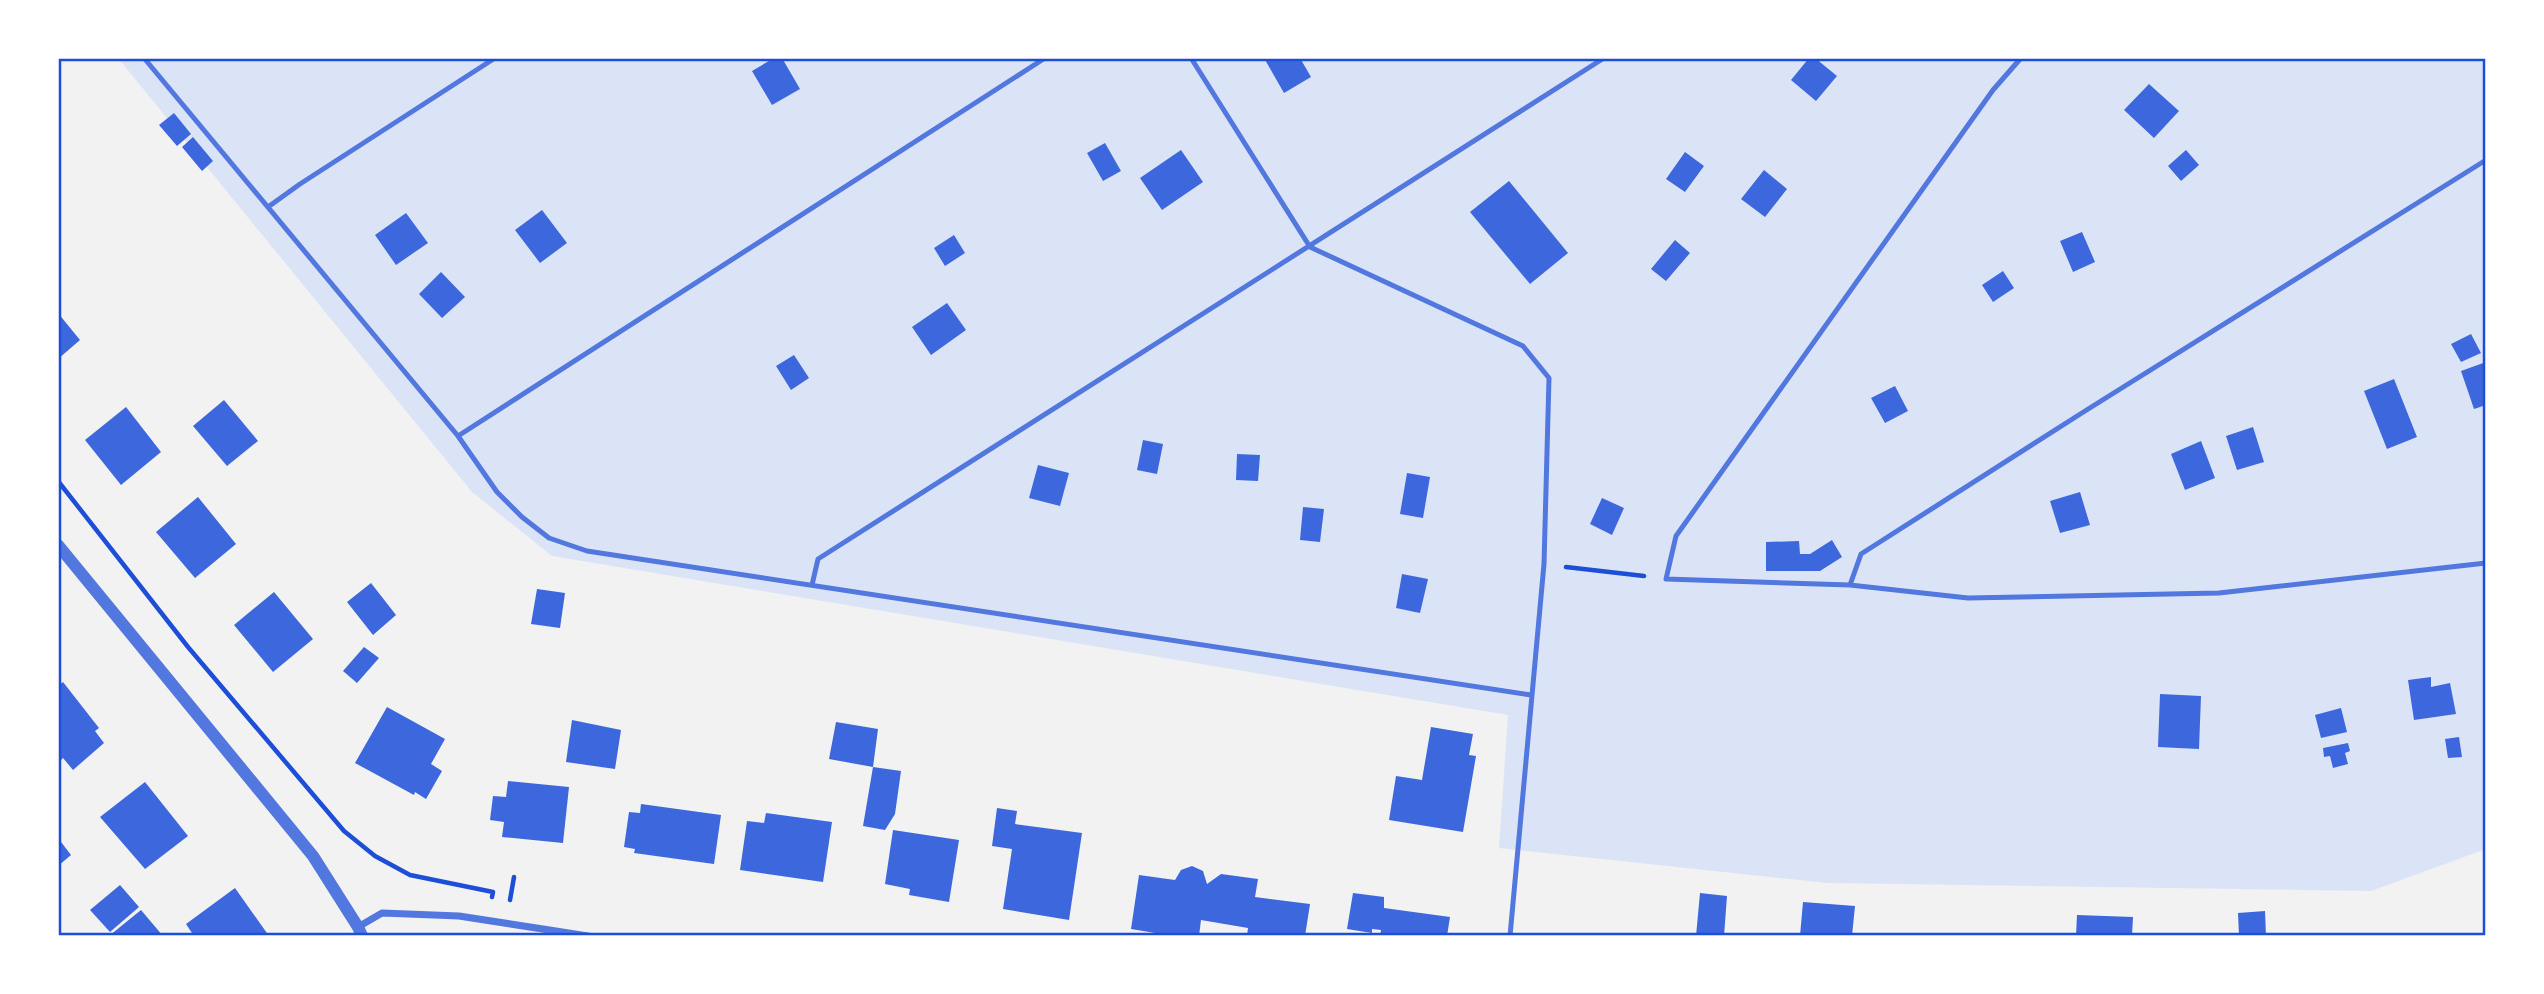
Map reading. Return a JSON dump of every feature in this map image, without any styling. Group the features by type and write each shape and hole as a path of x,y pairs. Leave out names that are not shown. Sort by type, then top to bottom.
{"street":[{"path":"58,545 313,856 360,931 382,913 395,913 459,916 588,936"}],"lane":[{"path":"144,58 458,436 497,492 548,538 587,551 1531,695"},
{"path":"268,207 495,58"},
{"path":"458,436 1045,58"},
{"path":"1191,58 1310,247 1523,346 1549,378 1544,564 1510,936"},
{"path":"812,585 818,559 1604,58"},
{"path":"2021,58 1993,90 1676,536 1666,579 1850,585 1968,598 2219,593 2486,563"},
{"path":"1850,585 1861,554 2486,160"}],"path":[{"path":"58,481 188,647 344,831 374,856 410,875 493,892 491,902"},
{"path":"1544,564 1666,579"},
{"path":"510,905 513,877"}],"shaded area":[{"path":"118,58 2486,58 2486,849 2371,891 1827,883 1499,848 1508,715 552,556 472,492"}],"building":[{"path":"774,58 782,58 800,89 772,105 752,71"},
{"path":"1264,58 1300,58 1311,77 1284,93"},
{"path":"1809,58 1815,58 1837,76 1816,101 1791,80"},
{"path":"2149,84 2179,111 2154,138 2124,110"},
{"path":"174,113 191,134 177,146 159,125"},
{"path":"193,137 213,161 202,171 182,147"},
{"path":"1105,143 1121,171 1103,181 1087,153"},
{"path":"1181,150 1203,182 1162,210 1140,178"},
{"path":"2186,150 2199,165 2181,181 2168,166"},
{"path":"1685,152 1704,166 1685,192 1666,179"},
{"path":"1764,170 1787,189 1765,217 1741,199"},
{"path":"1509,181 1568,253 1530,284 1470,212"},
{"path":"542,210 567,243 540,263 515,230"},
{"path":"406,213 428,243 396,265 375,235"},
{"path":"2082,232 2095,262 2073,272 2060,241"},
{"path":"954,235 965,253 945,266 934,248"},
{"path":"1675,240 1690,253 1666,281 1651,269"},
{"path":"2003,271 2014,288 1993,302 1982,285"},
{"path":"441,272 465,297 442,318 419,294"},
{"path":"947,303 966,330 931,355 912,327"},
{"path":"58,313 80,340 58,359"},
{"path":"2471,334 2481,353 2461,362 2451,344"},
{"path":"794,355 809,378 791,390 776,366"},
{"path":"2486,362 2486,405 2474,409 2461,371"},
{"path":"2394,379 2417,437 2387,449 2364,391"},
{"path":"1895,386 1908,411 1885,423 1871,398"},
{"path":"224,400 258,441 227,466 193,426"},
{"path":"126,407 161,452 121,485 85,440"},
{"path":"2253,427 2264,462 2237,470 2226,436"},
{"path":"1143,440 1163,444 1157,474 1137,470"},
{"path":"2201,441 2215,478 2185,490 2171,454"},
{"path":"1237,454 1260,455 1258,481 1236,480"},
{"path":"1038,465 1069,473 1060,506 1029,498"},
{"path":"1407,473 1430,477 1423,518 1400,514"},
{"path":"2080,492 2090,525 2060,533 2050,501"},
{"path":"198,497 236,544 195,578 156,532"},
{"path":"1602,498 1624,508 1612,535 1590,524"},
{"path":"1303,507 1324,509 1320,542 1300,540"},
{"path":"1832,540 1842,557 1820,571 1766,571 1766,542 1799,541 1800,554 1810,554"},
{"path":"1402,574 1428,579 1420,613 1396,608"},
{"path":"371,583 396,615 373,635 347,602"},
{"path":"537,589 565,593 560,628 531,624"},
{"path":"274,592 313,639 273,672 234,625"},
{"path":"364,647 379,658 357,683 343,671"},
{"path":"2431,677 2431,687 2450,683 2456,714 2414,720 2408,680"},
{"path":"63,682 99,728 95,731 104,743 73,770 63,758 58,763 58,686"},
{"path":"2160,694 2201,696 2199,749 2158,747"},
{"path":"387,707 445,739 431,764 442,771 426,799 355,763"},
{"path":"2341,708 2347,732 2321,738 2315,715"},
{"path":"572,720 621,730 615,769 566,762"},
{"path":"836,722 878,729 873,767 829,759"},
{"path":"1431,727 1473,734 1469,755 1476,756 1463,832 1389,820 1396,776 1422,780"},
{"path":"2459,737 2462,757 2448,758 2445,739"},
{"path":"2348,743 2350,751 2345,753 2348,764 2333,768 2330,756 2324,757 2323,748"},
{"path":"873,767 901,771 895,814 885,830 863,826"},
{"path":"508,781 569,787 563,843 502,837 504,822 490,820 493,796 506,797"},
{"path":"145,782 188,836 145,869 100,817"},
{"path":"641,804 721,815 714,864 634,853 635,849 624,847 629,812 640,813"},
{"path":"997,808 1017,811 1015,824 1082,833 1069,920 1003,909 1012,849 992,846"},
{"path":"766,813 832,822 823,882 740,870 747,821 764,823"},
{"path":"893,830 959,840 949,902 909,895 910,889 885,884"},
{"path":"58,838 71,855 58,866"},
{"path":"1192,866 1203,871 1207,884 1221,874 1258,879 1255,897 1310,904 1305,936 1247,936 1248,928 1201,920 1199,936 1173,936 1131,929 1139,875 1175,880 1181,870"},
{"path":"120,885 139,907 110,932 90,910"},
{"path":"235,888 269,936 194,936 186,924"},
{"path":"1353,893 1384,897 1384,908 1450,917 1447,936 1380,936 1381,930 1372,929 1372,933 1347,929"},
{"path":"1700,893 1727,896 1724,936 1696,936"},
{"path":"1803,902 1855,906 1852,936 1800,936"},
{"path":"141,910 163,936 109,936"},
{"path":"2265,911 2266,936 2239,936 2238,913"},
{"path":"2077,915 2133,917 2132,936 2076,936"}]}
